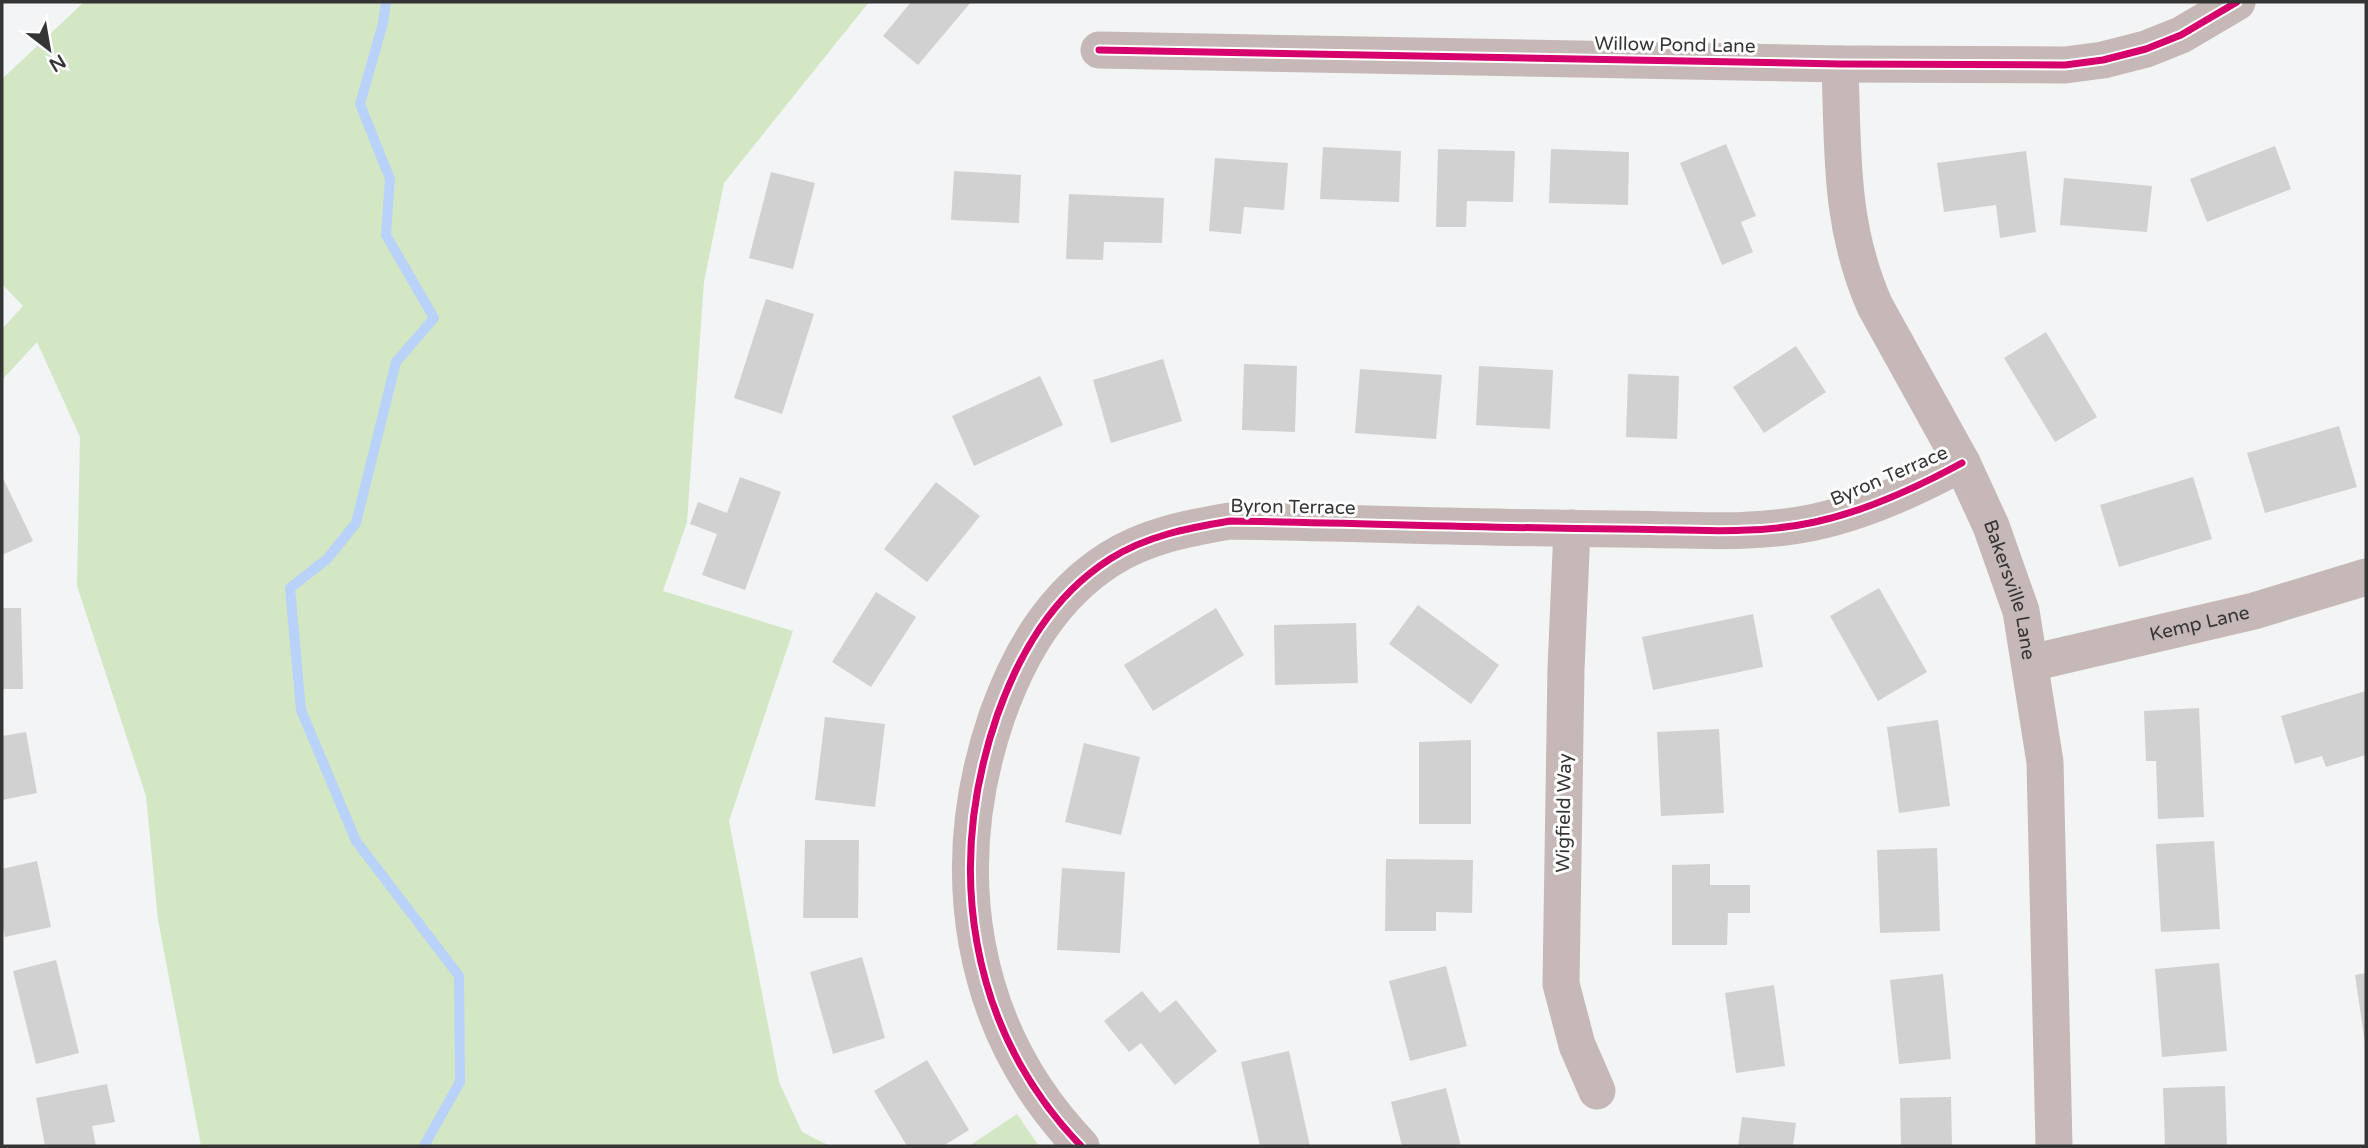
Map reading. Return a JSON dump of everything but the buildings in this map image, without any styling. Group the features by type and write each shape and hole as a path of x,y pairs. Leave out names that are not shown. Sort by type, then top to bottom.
{"street":[{"name":"Willow Pond Lane","path":"1098,50 2027,67 2103,60 2146,49 2182,34 2237,2"},
{"name":"Bakersville Lane","path":"1840,64 1845,200 1864,282 1962,463 1991,526 2021,611 2045,762 2054,1146"},
{"name":"Byron Terrace","path":"1081,1146 1054,1118 1024,1073 1006,1039 979,961 970,898 970,848 981,773 1008,684 1021,656 1038,629 1070,592 1108,561 1129,548 1185,528 1230,521 1742,530 1812,523 1850,513 1932,479 1962,463"},
{"name":"Wigfield Way","path":"1572,528 1566,669 1561,984 1577,1045 1598,1091"},
{"name":"Kemp Lane","path":"2031,663 2254,611 2366,577"}],"green space":[{"path":"84,2 869,2 724,183 704,282 687,522 663,591 793,631 729,821 779,1082 802,1132 830,1146 201,1146 158,920 146,796 77,586 80,437 37,342 2,380 2,329 23,306 2,284 2,79"},
{"path":"1017,1114 1039,1146 969,1146"}],"waterway":[{"path":"386,2 383,23 360,104 390,179 386,235 434,318 396,362 356,523 327,559 290,588 301,710 356,841 459,976 460,1082 424,1146"}],"cycle path":[{"path":"1099,50 1840,64 2065,65 2103,60 2146,49 2181,35 2237,2"},
{"path":"1081,1146 1043,1100 1013,1050 991,998 977,944 971,888 972,831 981,773 997,716 1016,671 1040,628 1071,590 1089,574 1138,544 1183,530 1230,521 1717,531 1791,526 1815,522 1872,505 1962,463"}]}
